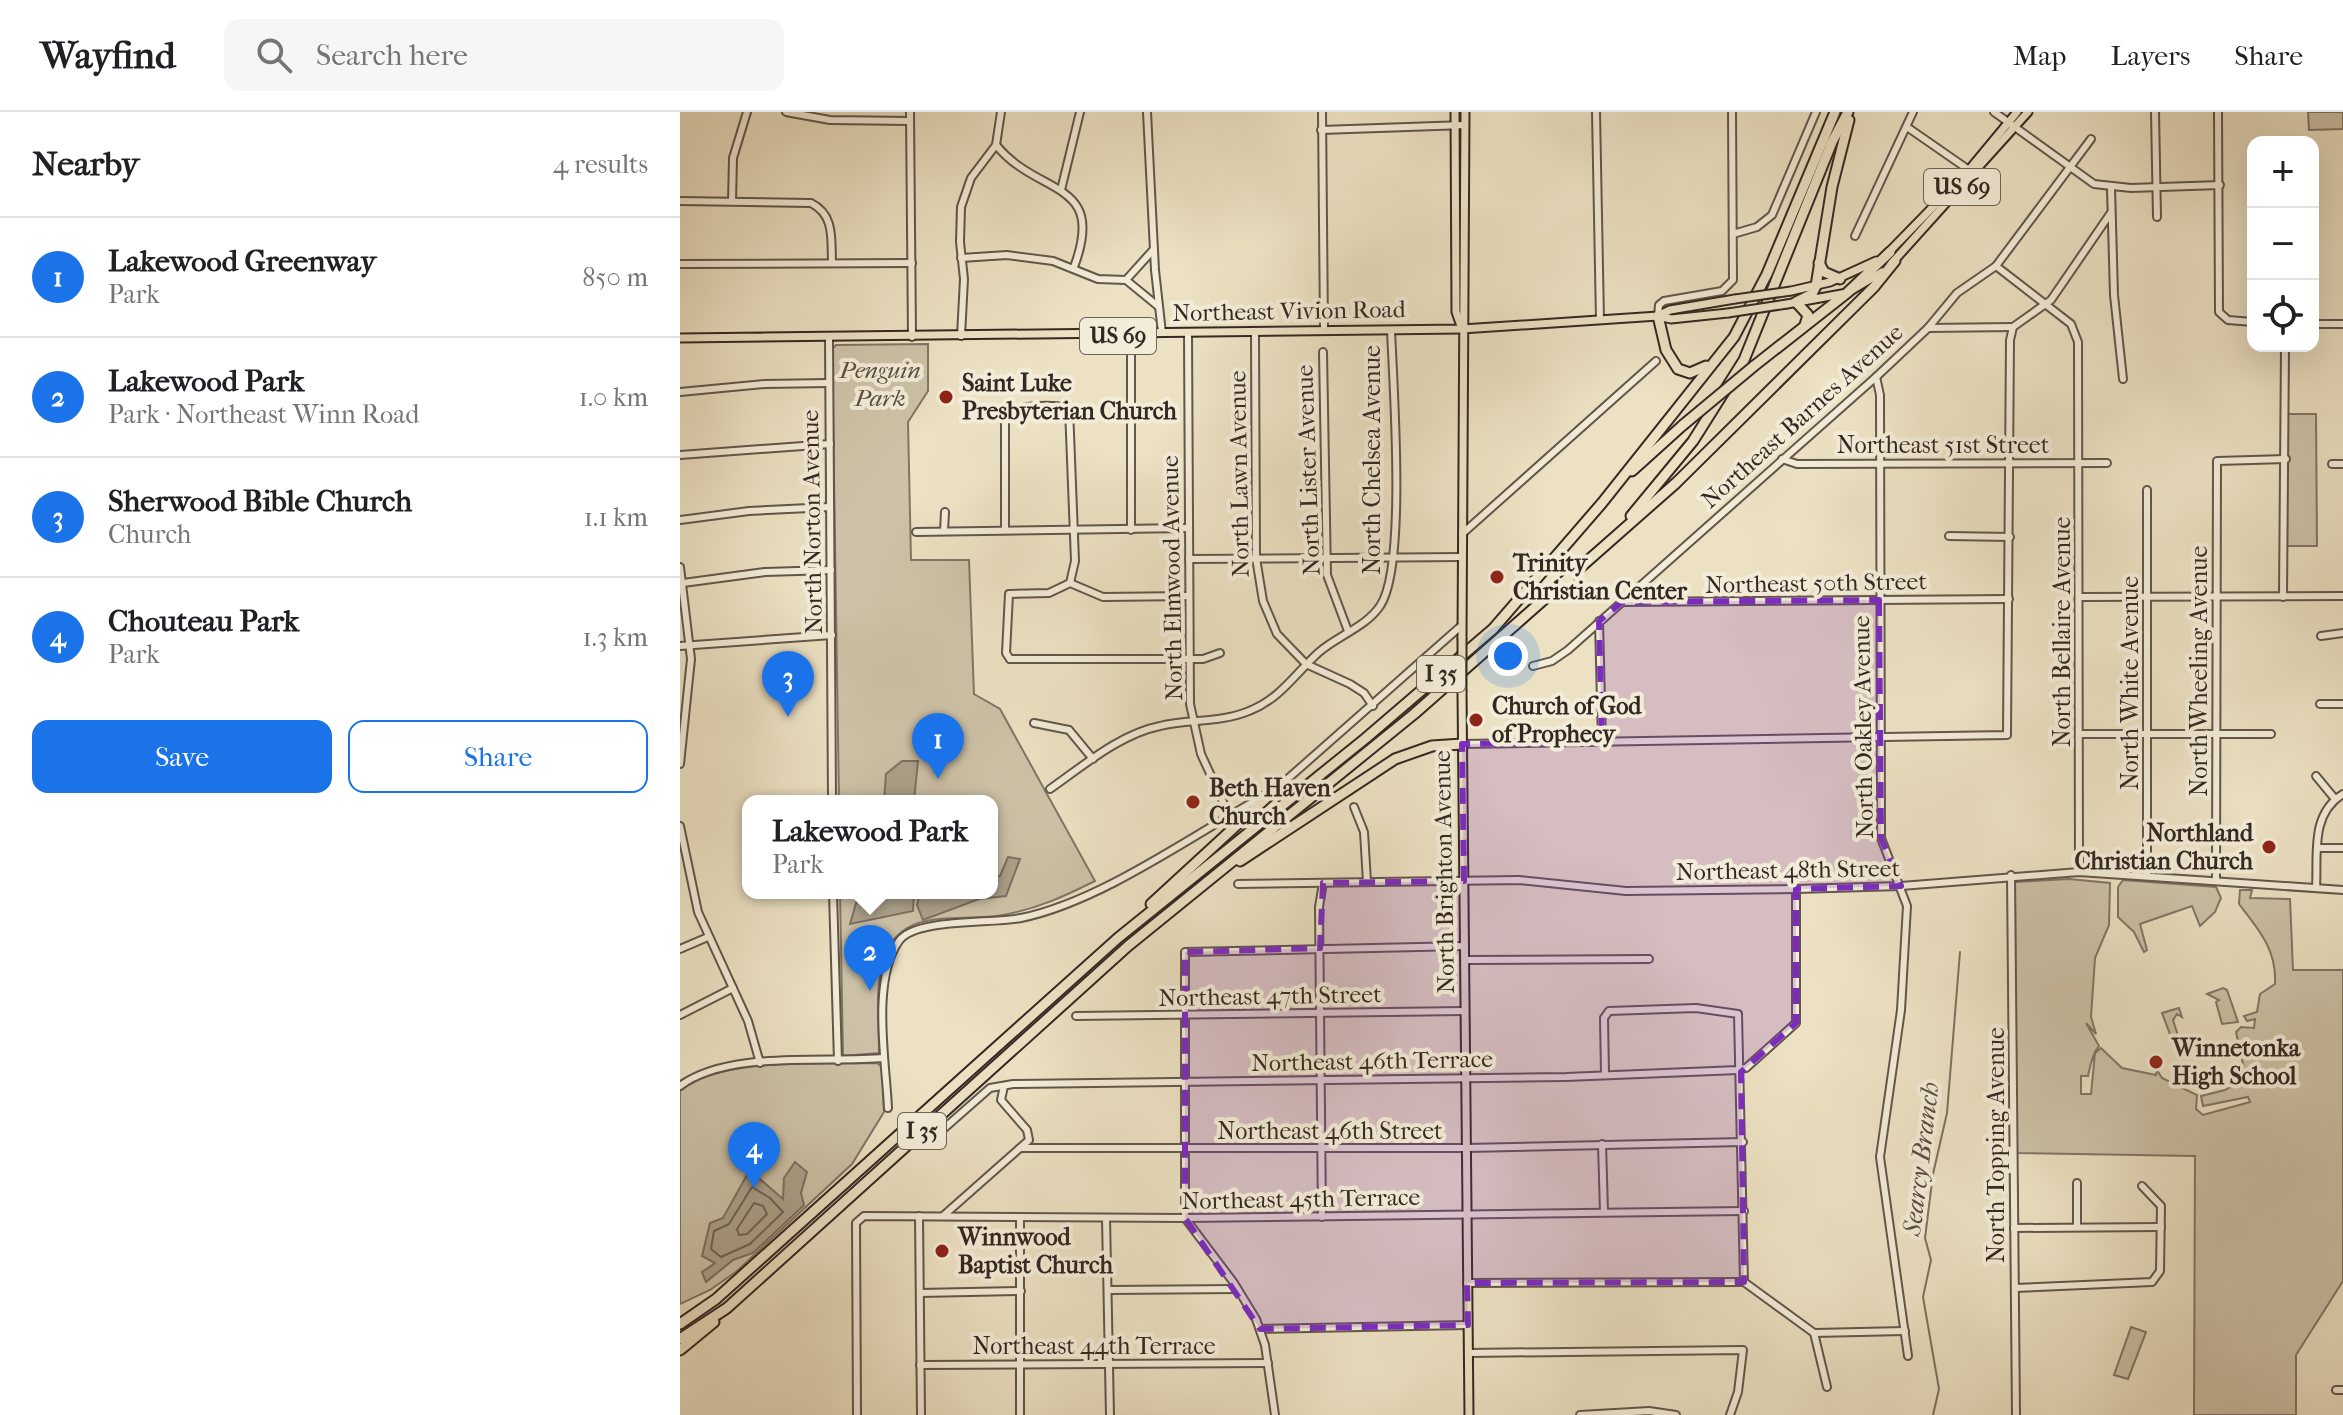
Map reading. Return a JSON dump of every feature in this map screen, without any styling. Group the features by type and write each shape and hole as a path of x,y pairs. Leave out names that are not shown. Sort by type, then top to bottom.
{"highway":[{"name":"I 35","path":"680,1322 716,1299 1118,938 1366,738 1493,629 1602,503 1734,337 1767,274 1835,112"},
{"name":"I 35","path":"680,1339 727,1308 1128,946 1414,714 1616,534 1693,441 1744,360 1832,142 1850,112"},
{"path":"1805,325 1808,315 1792,303 1812,294 1816,286 1850,112"},
{"path":"1616,534 1705,456 1874,287 1892,257"},
{"path":"1602,503 1683,425 1892,257"},
{"path":"1819,263 1824,272 1840,279"},
{"path":"1658,316 1666,350 1678,369 1697,372 1715,360"},
{"path":"1207,882 1395,759 1432,746 1462,744"},
{"path":"1118,938 1130,923 1275,790"},
{"path":"680,1350 727,1308"}],"main road":[{"name":"North Brighton Avenue","path":"1455,112 1456,312 1462,329"},
{"name":"North Brighton Avenue","path":"1465,112 1461,626 1469,1415"},
{"name":"Northeast Vivion Road","path":"1658,316 1670,310 1816,286 1892,257 2013,126 2017,112"},
{"name":"Northeast Vivion Road","path":"1892,257 1969,170 2028,112"},
{"name":"Northeast Vivion Road","path":"680,338 1462,329 1658,316 1671,319 1847,293"}],"street":[{"path":"732,201 734,146 747,112"},
{"path":"786,112 830,120 910,121"},
{"path":"910,112 912,337"},
{"path":"961,336 964,279 960,226 964,196 977,168 996,145 1001,112"},
{"path":"1061,190 1080,112"},
{"path":"1147,112 1162,333"},
{"name":"North Lister Avenue","path":"1322,112 1324,330"},
{"path":"1596,112 1600,320"},
{"path":"1658,316 1659,305 1664,301 1722,291 1730,286 1733,234 1732,112"},
{"path":"1733,234 1757,227 1772,215 1816,112"},
{"path":"1855,236 1913,112"},
{"path":"1994,112 2094,184 2111,188 2220,185"},
{"path":"2155,112 2157,217"},
{"path":"2218,112 2221,316 2228,320 2247,322"},
{"path":"1321,130 1465,125"},
{"path":"1907,127 1969,170"},
{"name":"Northeast Barnes Avenue","path":"1533,666 1552,661 1622,602 1876,377 1928,328 1957,293 1996,266 2091,139"},
{"path":"996,145 1005,156 1041,182 1061,190 1082,213 1085,221 1074,267"},
{"path":"2111,188 2114,295 2123,379"},
{"path":"680,201 814,205 830,225 832,263"},
{"path":"1462,744 2006,735 2010,340 2013,327 2039,306 2045,305 2110,214"},
{"path":"1126,280 1154,249"},
{"path":"961,258 1024,256 1074,267 1098,279 1126,280 1159,307"},
{"path":"680,264 912,263"},
{"name":"North Bellaire Avenue","path":"1996,266 2075,330 2079,392 2079,872"},
{"path":"2319,324 2343,324"},
{"path":"1928,328 2013,327"},
{"name":"North Chelsea Avenue","path":"1050,789 1093,759 1145,730 1251,711 1279,694 1318,652 1380,606 1391,583 1394,559 1391,330"},
{"name":"North Lawn Avenue","path":"1255,332 1256,558 1269,621 1281,639 1306,664 1350,684 1364,693 1373,706"},
{"name":"North Elmwood Avenue","path":"1188,333 1192,721 1201,754 1229,815"},
{"path":"1131,335 1131,530"},
{"name":"North Norton Avenue","path":"829,338 832,795"},
{"name":"North Lister Avenue","path":"1323,352 1327,558 1331,592 1348,631"},
{"path":"2283,597 2285,352"},
{"path":"1462,534 1656,361"},
{"name":"North Oakley Avenue","path":"1876,377 1880,395 1881,838 1907,906 1906,958 1880,1157 1908,1356"},
{"path":"680,392 765,384 829,383"},
{"path":"1005,530 1005,418 1009,412 1018,409 1071,406 1075,567 1070,583 1049,593 1009,594 1006,653 1010,659"},
{"path":"680,455 830,444"},
{"name":"Northeast 51st Street","path":"1782,459 1797,464 2107,463"},
{"name":"North Wheeling Avenue","path":"2216,881 2217,461 2286,459"},
{"path":"2332,464 2343,464"},
{"name":"North White Avenue","path":"2147,490 2147,875"},
{"path":"680,520 749,511 830,507"},
{"path":"944,531 945,512"},
{"path":"916,532 1189,528"},
{"path":"1949,536 2010,537"},
{"path":"1189,559 1462,557"},
{"path":"680,567 690,645 682,710 680,764"},
{"path":"683,583 751,573 831,570"},
{"path":"1070,583 1103,597 1189,596"},
{"path":"2079,597 2343,596"},
{"name":"Northeast 50th Street","path":"1622,602 2009,599"},
{"path":"1599,621 1602,742"},
{"path":"888,1108 883,994 899,939 924,926 997,922 1052,909 1136,870 1275,790 1461,626"},
{"path":"2321,636 2343,633"},
{"path":"680,646 832,635"},
{"path":"1010,659 1203,659 1220,653"},
{"path":"1005,665 1010,659"},
{"path":"2320,704 2343,704"},
{"path":"1034,723 1069,730 1093,759"},
{"path":"2080,734 2271,734"},
{"path":"2316,776 2335,799"},
{"path":"2316,888 2320,819 2335,799 2343,794"},
{"path":"1354,807 1364,832 1367,882"},
{"path":"680,826 691,883 708,937 752,1030 760,1063"},
{"path":"2318,848 2343,848"},
{"name":"Northeast 48th Street","path":"1238,884 1519,880 1626,891 1796,889 1901,886 2079,872 2342,889"},
{"name":"North Topping Avenue","path":"2011,875 2016,1415"},
{"path":"682,885 691,883"},
{"path":"1322,1217 1320,948 1323,883"},
{"path":"1741,1069 1796,1023 1796,889"},
{"path":"833,899 838,1061"},
{"path":"680,949 708,937"},
{"path":"1275,1415 1260,1329 1238,1289 1185,1218 1185,952 1465,946"},
{"path":"1465,960 1649,959"},
{"path":"680,1015 733,988"},
{"path":"1605,1074 1605,1012 1696,1008 1736,1012 1741,1069 1744,1282"},
{"name":"Northeast 47th Street","path":"1076,1016 1465,1011"},
{"path":"680,1086 693,1076 729,1064 884,1058"},
{"name":"Northeast 46th Terrace","path":"1004,1086 1466,1079 1741,1069"},
{"path":"932,1139 990,1088 1004,1086 1001,1100 1029,1133 1029,1140 1021,1148 943,1216"},
{"name":"Northeast 46th Street","path":"1021,1148 1466,1148 1743,1142"},
{"path":"1602,1144 1604,1212"},
{"path":"2077,1183 2077,1227"},
{"path":"2015,1288 2149,1284 2160,1271 2161,1227 2159,1200 2142,1186"},
{"name":"Northeast 45th Terrace","path":"857,1415 858,1219 919,1216 1185,1218 1744,1211"},
{"path":"919,1216 921,1415"},
{"path":"1020,1218 1020,1415"},
{"path":"1106,1218 1110,1415"},
{"path":"2014,1228 2161,1227"},
{"path":"1467,1283 1744,1282 1814,1333 1905,1331"},
{"path":"1109,1290 1238,1289"},
{"path":"920,1293 1021,1291"},
{"path":"1260,1329 1468,1325"},
{"path":"1814,1333 1827,1387"},
{"path":"1468,1353 1743,1350 1738,1392 1730,1415"},
{"name":"Northeast 44th Terrace","path":"920,1365 1268,1363"},
{"path":"1584,1414 1676,1415"}],"highlighted area":[{"path":"1879,600 1881,838 1901,886 1796,889 1796,1023 1741,1072 1744,1282 1467,1283 1468,1325 1260,1329 1185,1218 1185,952 1320,948 1323,883 1464,881 1462,744 1602,742 1599,621 1622,602"}],"green space":[{"path":"2308,112 2343,112 2343,129 2309,130"},
{"name":"Penguin Park","path":"928,344 928,391 908,422 911,560 969,560 974,694 1000,709 1095,881 1015,912 987,917 936,919 906,929 894,939 885,955 879,978 879,1053 843,1056 840,899 998,899 998,795 839,795 832,349 836,345"},
{"path":"2287,414 2316,414 2317,546 2286,546"},
{"path":"2069,879 2110,883 2109,925 2095,958 2091,1017 2096,1034 2086,1023 2099,1046 2095,1053 2101,1048 2122,1068 2156,1075 2157,1070 2162,1078 2197,1095 2196,1109 2203,1115 2250,1102 2248,1097 2203,1106 2201,1096 2225,1090 2246,1078 2236,1032 2241,1027 2254,1028 2255,1019 2247,1021 2244,1016 2257,1012 2260,994 2275,984 2270,951 2239,904 2240,890 2252,890 2250,898 2290,899 2293,970 2343,970 2343,1281 2296,1355 2296,1415 2194,1415 2195,1156 2016,1153 2015,882","holes":["2095,1053 2091,1094 2081,1094 2081,1076 2088,1076"]},
{"path":"2123,880 2216,887 2221,898 2215,912 2200,926 2192,906 2140,924 2147,950 2144,952 2134,932 2118,917 2118,887"},
{"path":"2223,988 2227,990 2238,1022 2222,1024 2216,1002 2219,1000 2207,994"},
{"path":"2179,1008 2182,1017 2177,1014 2173,1020 2183,1051 2177,1053 2162,1013"},
{"path":"877,1063 882,1067 884,1112 852,1164 737,1271 710,1290 680,1304 680,1091 698,1080 747,1067"},
{"path":"2131,1327 2146,1332 2128,1379 2114,1375"}],"water":[{"path":"902,761 918,761 915,795 884,795 886,774"},
{"path":"1008,857 1020,859 1006,896 998,897 1000,876"},
{"path":"857,899 914,899 913,911 850,924"},
{"path":"918,899 979,899 923,920 917,905"},
{"path":"795,1162 807,1172 801,1193 804,1205 753,1253 733,1260 706,1282 702,1272 715,1263 702,1256 710,1223 723,1218 748,1173 754,1174 783,1199 784,1178"}],"waterway":[{"name":"Searcy Branch","path":"1933,1415 1939,1389 1923,1297 1931,1260 1925,1238 1933,1174 1947,1113 1960,952"}],"place":[{"name":"Saint Luke Presbyterian Church","path":"946,397"},
{"name":"Trinity Christian Center","path":"1497,577"},
{"name":"Sherwood Bible Church","path":"788,717"},
{"name":"Church of God of Prophecy","path":"1476,720"},
{"name":"Lakewood Greenway","path":"938,779"},
{"name":"Beth Haven Church","path":"1193,802"},
{"name":"Northland Christian Church","path":"2269,847"},
{"name":"Lakewood Park","path":"870,991"},
{"name":"Winnetonka High School","path":"2156,1062"},
{"name":"Chouteau Park","path":"754,1188"},
{"name":"Winnwood Baptist Church","path":"942,1251"}]}
